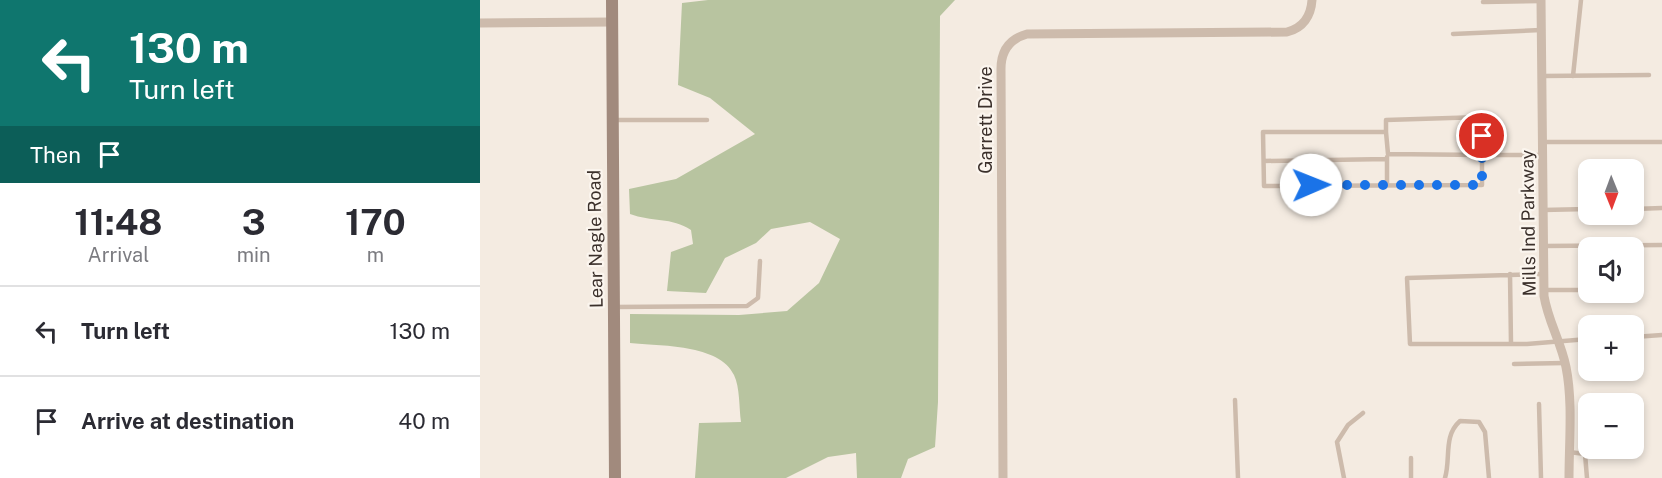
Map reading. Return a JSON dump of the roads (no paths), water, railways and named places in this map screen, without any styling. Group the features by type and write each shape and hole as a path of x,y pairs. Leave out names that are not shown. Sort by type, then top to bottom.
{"street":[{"name":"Lear Nagle Road","path":"612,0 615,478"},
{"name":"Mills Ind Parkway","path":"1540,1 1544,290 1548,316 1565,363 1569,389 1569,478"},
{"name":"Garrett Drive","path":"1003,478 1000,65 1005,50 1015,39 1027,34 1287,32 1302,24 1311,4"},
{"path":"480,23 612,22"}],"lane":[{"path":"1573,76 1581,0"},
{"path":"1484,2 1540,1"},
{"path":"1453,34 1541,30"},
{"path":"1542,76 1648,75"},
{"path":"1386,132 1263,132 1264,186 1482,185 1482,117 1386,120 1387,185"},
{"path":"612,120 707,120"},
{"path":"1542,141 1662,142"},
{"path":"1264,161 1543,155"},
{"path":"1644,208 1662,207"},
{"path":"1543,210 1578,209"},
{"path":"1544,246 1662,245"},
{"path":"614,307 747,306 758,298 760,261"},
{"path":"1510,274 1511,344"},
{"path":"1544,274 1407,278 1410,344 1511,344 1578,340"},
{"path":"1544,290 1578,290"},
{"path":"1644,336 1662,335"},
{"path":"1514,364 1565,363"},
{"path":"1235,400 1238,478"},
{"path":"1539,404 1541,478"},
{"path":"1344,478 1337,442 1348,425 1363,413"},
{"path":"1445,478 1448,469 1450,434 1460,421 1469,420 1479,422 1485,432 1489,478"},
{"path":"1569,452 1585,454 1587,478"},
{"path":"1411,458 1411,478"}]}
